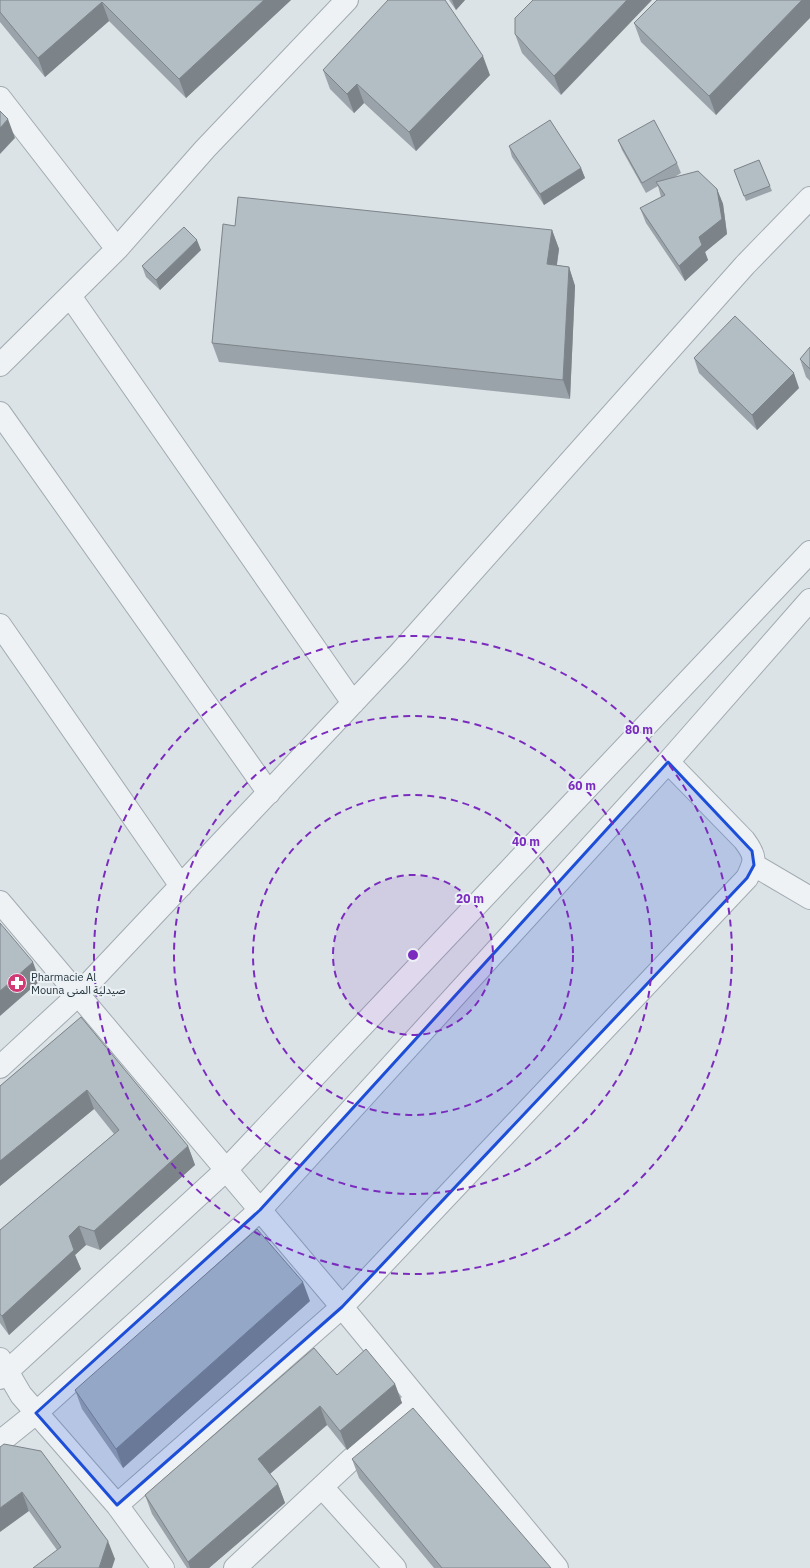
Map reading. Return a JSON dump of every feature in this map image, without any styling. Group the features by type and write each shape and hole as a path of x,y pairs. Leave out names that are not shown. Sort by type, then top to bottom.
{"street":[{"path":"0,365 117,249 205,149 347,0"},
{"path":"0,98 117,249"},
{"path":"0,1067 78,995 398,655 745,265 810,198"},
{"path":"70,296 353,703"},
{"path":"0,414 269,793"},
{"path":"163,1568 117,1505 36,1413 21,1395 3,1369 226,1170 810,552"},
{"path":"0,1442 36,1413 260,1210 668,762 810,600"},
{"path":"0,625 181,886"},
{"path":"117,1505 342,1307 747,878 754,865 752,851 744,840 668,762"},
{"path":"754,865 810,898"},
{"path":"0,903 342,1307 557,1568"},
{"path":"235,1568 417,1398"},
{"path":"322,1487 395,1568"}],"highlighted area":[{"path":"668,762 752,851 754,865 747,878 342,1307 117,1505 36,1413 260,1210"}],"building":[{"path":"0,0 264,0 179,79 102,2 38,58 0,12"},
{"path":"388,0 445,0 483,56 409,132 357,84 347,94 323,70"},
{"path":"533,0 627,0 554,76 515,34 515,18"},
{"path":"657,0 802,0 709,96 634,23"},
{"path":"0,111 8,119 0,128"},
{"path":"550,120 581,168 540,194 509,146"},
{"path":"654,120 677,163 642,183 618,140"},
{"path":"759,160 770,186 744,196 734,170"},
{"path":"698,171 717,189 722,219 699,237 702,245 679,266 640,208 665,195 656,182"},
{"path":"238,197 552,230 547,264 569,267 563,380 212,343 223,224 235,226"},
{"path":"184,227 197,240 156,280 142,266"},
{"path":"735,316 794,373 752,415 694,358"},
{"path":"810,347 810,369 800,359"},
{"path":"0,923 33,962 0,991"},
{"path":"81,1017 188,1146 94,1231 79,1226 69,1236 74,1250 2,1316 0,1314 0,1230 119,1130 87,1090 0,1161 0,1086"},
{"path":"257,1229 303,1282 116,1449 75,1390"},
{"path":"314,1348 337,1375 366,1349 395,1384 340,1431 320,1406 258,1459 278,1484 188,1562 145,1495"},
{"path":"413,1408 551,1568 442,1568 352,1459"},
{"path":"4,1444 41,1451 108,1541 99,1568 33,1568 61,1547 22,1492 0,1508 0,1447"}],"place":[{"name":"Pharmacie Al Mouna صيدلية المنى","path":"17,983"}]}
